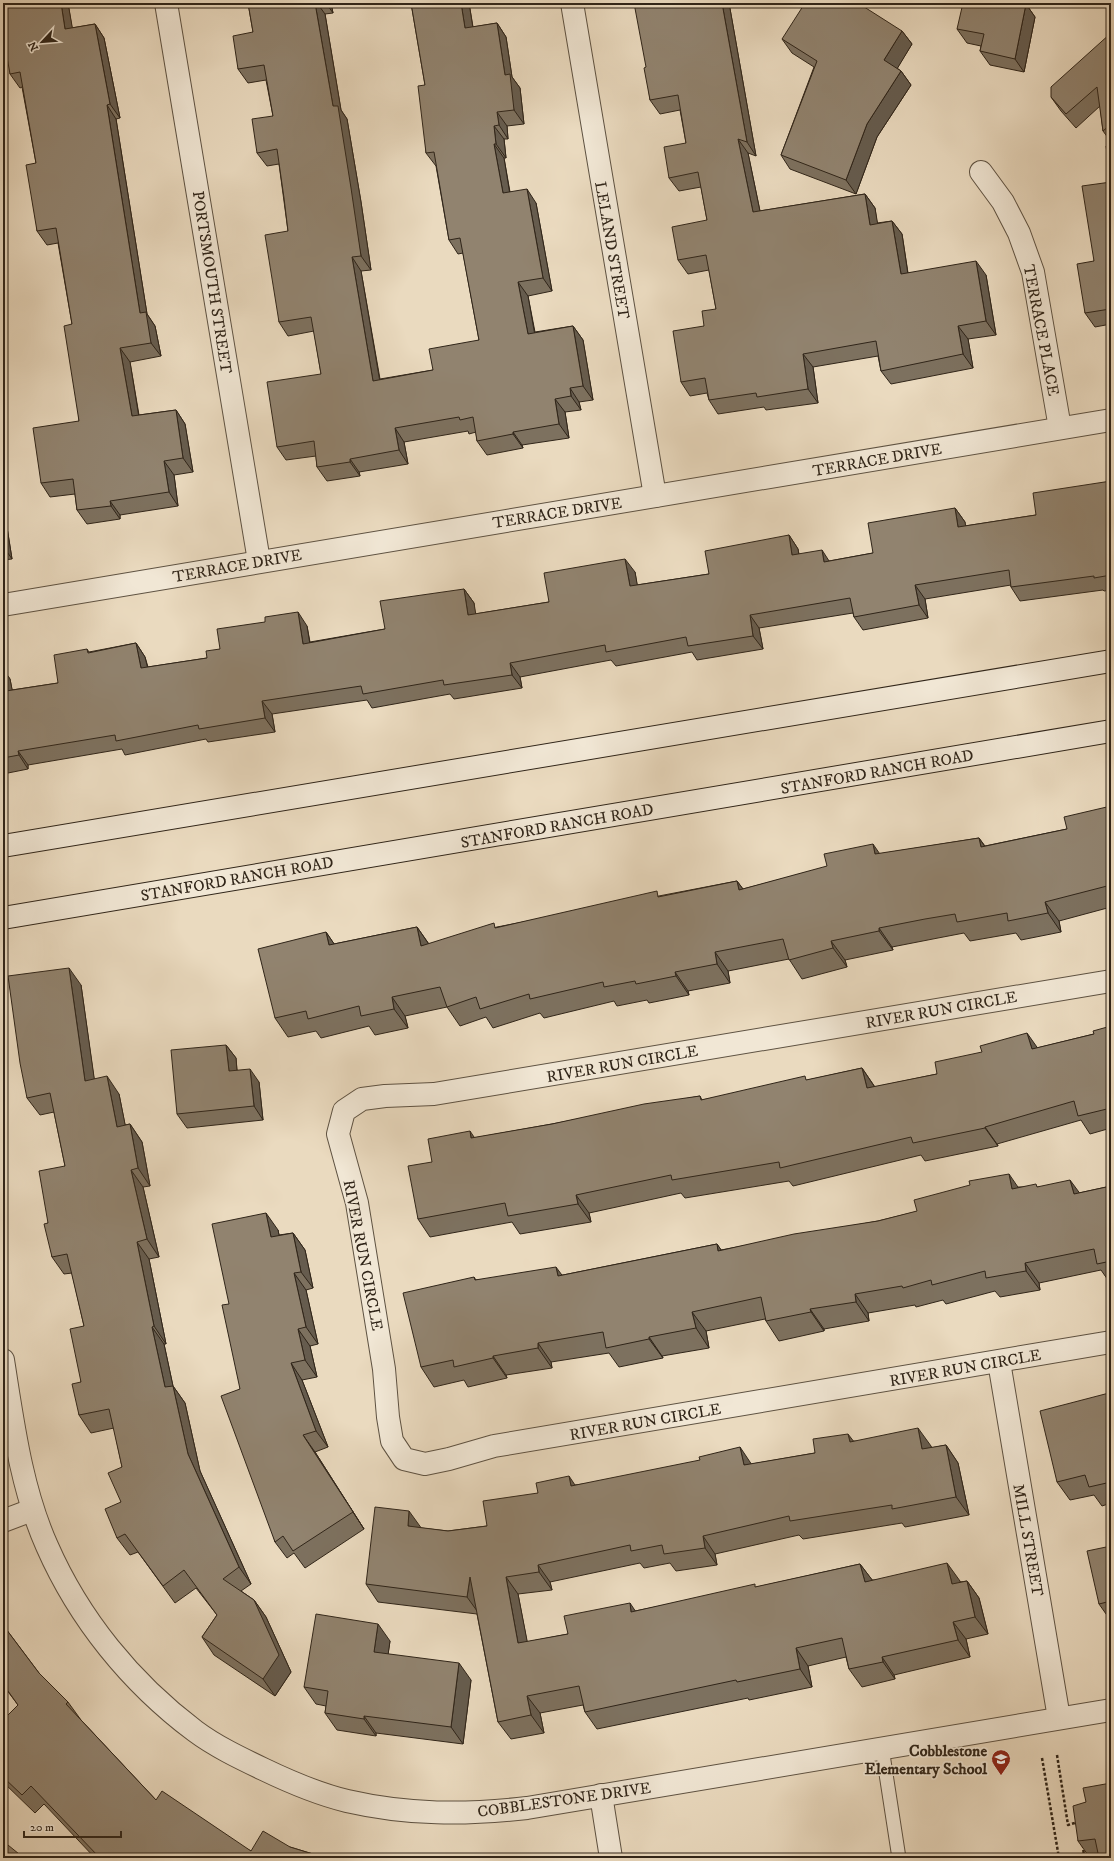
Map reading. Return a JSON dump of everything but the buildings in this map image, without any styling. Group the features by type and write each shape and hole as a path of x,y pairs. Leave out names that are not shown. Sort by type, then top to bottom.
{"street":[{"name":"PORTSMOUTH STREET","path":"166,3 259,561"},
{"name":"LELAND STREET","path":"572,3 655,496"},
{"name":"TERRACE PLACE","path":"981,172 1003,202 1018,233 1033,272 1060,428"},
{"name":"TERRACE DRIVE","path":"3,605 259,561 1111,420"},
{"path":"3,846 1111,660"},
{"name":"STANFORD RANCH ROAD","path":"3,918 1111,732"},
{"name":"RIVER RUN CIRCLE","path":"1111,981 434,1094 385,1096 362,1099 344,1111 338,1134 357,1203 384,1369 388,1417 392,1440 404,1459 425,1464 502,1445 1111,1342"},
{"name":"COBBLESTONE DRIVE","path":"3,1360 17,1445 32,1510 46,1546 74,1600 106,1646 150,1694 196,1732 243,1759 294,1784 347,1801 390,1809 427,1812 481,1813 527,1808 1111,1710"},
{"name":"MILL STREET","path":"999,1362 1059,1718"},
{"path":"3,1521 32,1510"},
{"path":"601,1795 611,1858"}],"lane":[{"path":"882,1748 899,1857"}],"path":[{"path":"1057,1755 1068,1824 1080,1822 1081,1829"},
{"path":"1042,1758 1059,1858"},
{"path":"1082,1844 1084,1858"}],"place":[{"name":"Cobblestone Elementary School","path":"1001,1776"}]}
